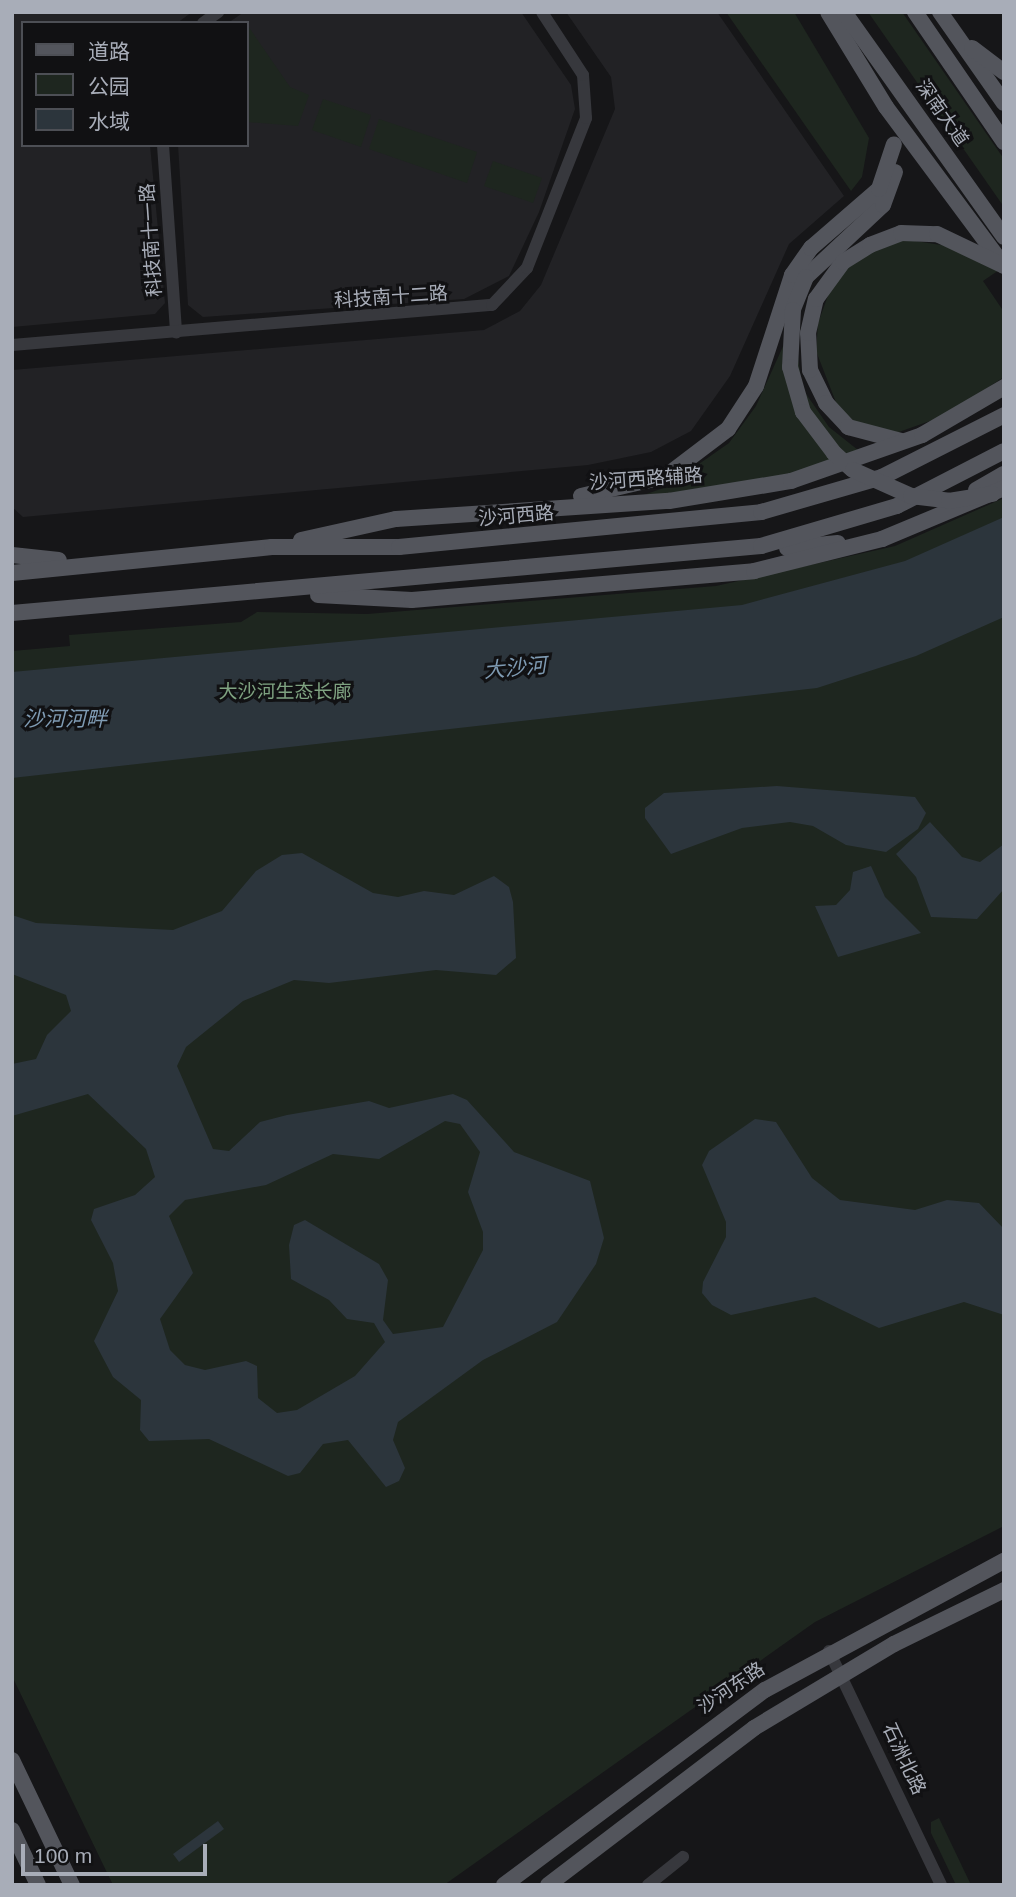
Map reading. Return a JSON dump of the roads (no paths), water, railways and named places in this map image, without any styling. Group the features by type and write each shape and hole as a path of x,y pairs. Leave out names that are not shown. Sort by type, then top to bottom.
{"main road":[{"path":"828,12 886,107 1004,266"},
{"name":"深南大道","path":"844,12 1004,237"},
{"path":"940,12 1004,103"},
{"name":"深南大道","path":"918,17 1004,142"},
{"path":"954,33 996,63 1004,72"},
{"path":"886,107 894,144 894,180 883,205 806,278 793,310 790,368 803,412 834,453 853,470 911,496 949,501 998,491"},
{"path":"530,506 648,483 713,444 757,386 792,275 811,248 879,189 894,144"},
{"path":"907,441 877,439 848,427 825,403 810,370 808,333 816,299 832,273 870,245 901,233 937,234 1004,266"},
{"name":"沙河西路辅路","path":"272,547 396,519 530,506 651,503 741,491 821,472 907,441 1004,387"},
{"name":"沙河西路","path":"12,573 82,562 272,547 399,547 761,512 882,477 1004,415"},
{"path":"761,546 897,506 1004,452"},
{"path":"12,613 273,592 761,546 827,545 867,536 1004,474"},
{"path":"273,592 386,600 714,577 798,562 894,534 998,491"},
{"path":"12,555 82,562"},
{"name":"沙河东路","path":"504,1885 703,1732 829,1651 1004,1561"},
{"path":"548,1885 723,1748 843,1673 1004,1590"},
{"path":"12,1760 72,1885"},
{"path":"12,1830 38,1885"}],"street":[{"name":"科技南十二路","path":"12,345 471,310 501,298 527,268 583,131 588,96 571,53 542,12"},
{"name":"科技南十一路","path":"163,147 176,333"},
{"name":"石洲北路","path":"829,1651 843,1673 941,1885"},
{"path":"648,1885 682,1857"}],"water":[{"name":"沙河河畔","path":"1004,517 1004,617 916,656 817,688 12,778 12,672 742,605 905,561"},
{"path":"777,786 915,797 926,813 918,829 886,852 846,845 813,826 790,822 742,828 671,854 645,818 645,808 664,793"},
{"path":"930,822 962,857 980,862 1004,844 1004,889 977,919 931,917 916,877 896,854"},
{"path":"302,853 373,893 398,897 424,891 454,895 494,876 509,887 513,902 516,958 496,975 436,970 329,983 294,980 243,1001 186,1047 177,1066 213,1149 229,1151 260,1122 287,1115 369,1101 389,1108 453,1094 467,1100 514,1152 590,1181 604,1238 596,1264 557,1322 483,1360 398,1422 393,1440 405,1468 399,1481 386,1487 348,1440 323,1444 300,1473 288,1476 209,1439 149,1441 140,1430 141,1400 113,1377 94,1341 118,1291 113,1263 91,1220 94,1209 135,1195 155,1177 146,1149 88,1094 12,1116 12,1064 36,1059 47,1035 71,1011 66,995 12,974 12,915 36,923 173,930 222,911 256,871 282,855","holes":["445,1121 460,1124 480,1152 468,1192 483,1232 483,1250 443,1327 393,1334 383,1320 388,1280 379,1264 305,1220 294,1225 289,1245 291,1279 329,1300 347,1319 374,1323 385,1342 355,1376 297,1410 277,1413 258,1398 257,1366 246,1361 205,1370 185,1365 170,1350 160,1319 193,1273 169,1216 185,1200 266,1185 333,1154 379,1159"]},
{"path":"871,866 885,897 921,933 838,957 815,906 836,905 850,890 853,872"},
{"path":"755,1119 776,1122 812,1178 840,1200 915,1210 947,1200 979,1203 1004,1229 1004,1315 964,1302 879,1328 815,1297 731,1315 712,1305 702,1293 703,1282 726,1237 726,1222 702,1165 709,1151"},
{"path":"218,1821 224,1829 179,1862 173,1854"}],"water label":[{"name":"大沙河","path":"515,668"}],"park label":[{"name":"大沙河生态长廊","path":"285,692"}]}
